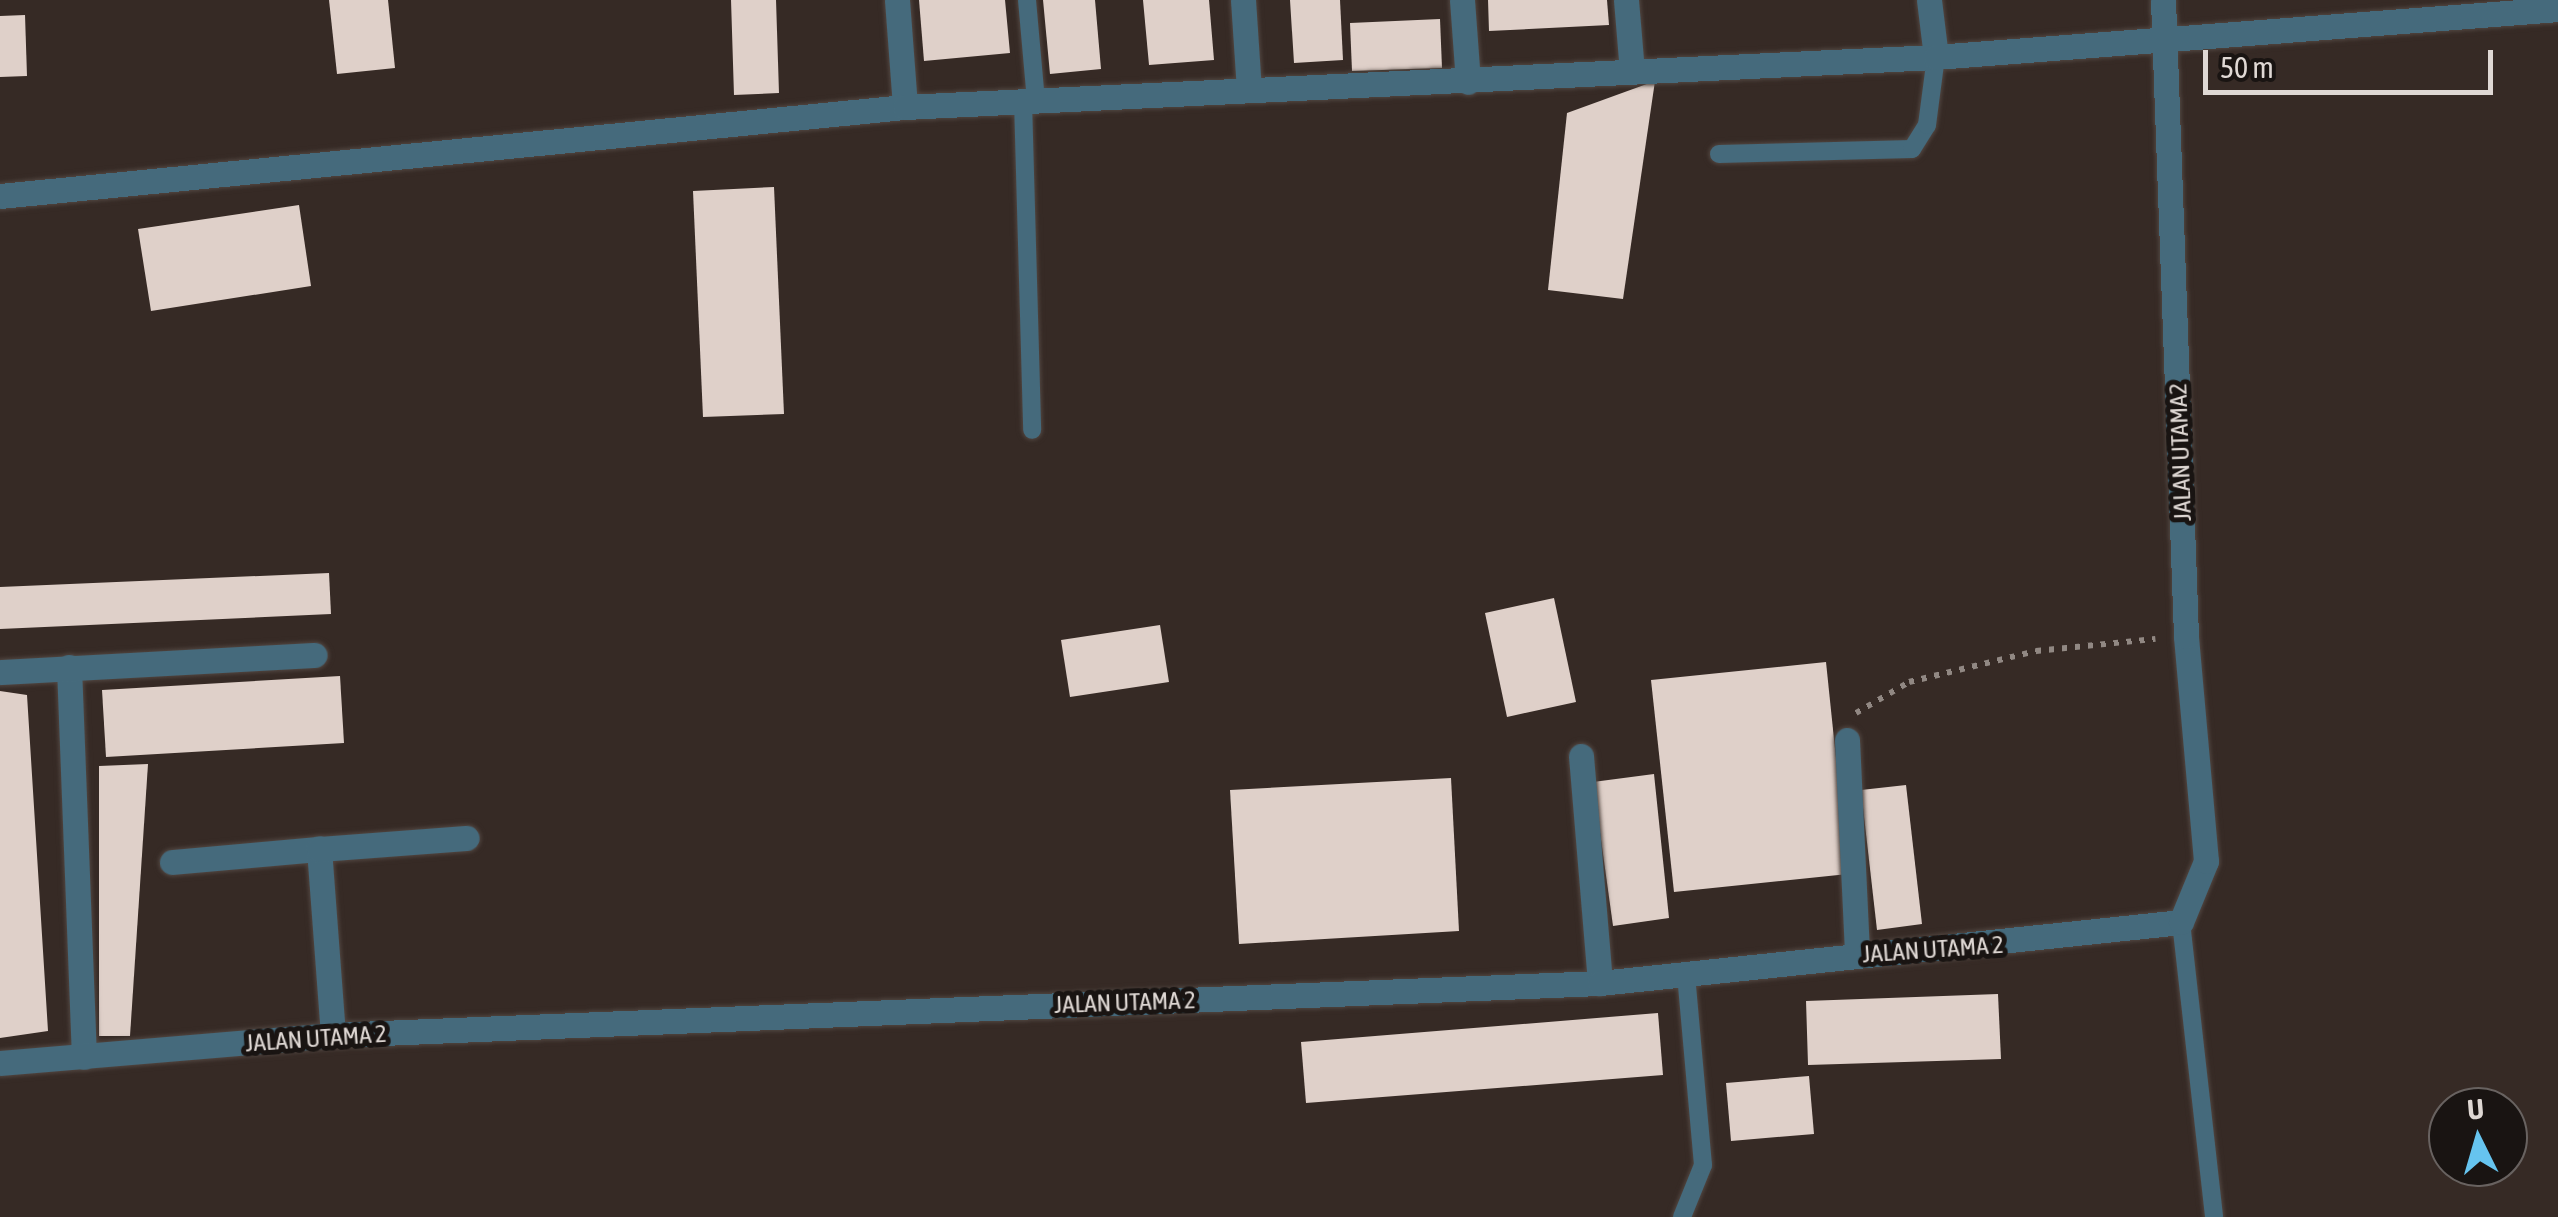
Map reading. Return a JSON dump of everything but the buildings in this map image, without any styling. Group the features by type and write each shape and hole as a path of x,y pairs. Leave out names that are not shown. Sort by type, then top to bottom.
{"street":[{"path":"897,0 904,107"},
{"path":"1243,0 1249,90"},
{"path":"1462,0 1468,82"},
{"path":"1626,0 1632,72"},
{"path":"1928,0 1936,57"},
{"name":"JALAN UTAMA2","path":"2163,0 2186,636 2206,861 2181,922"},
{"path":"0,196 904,107 1936,57 2167,42 2490,6 2558,9"},
{"path":"0,672 316,656"},
{"path":"69,668 84,1058"},
{"path":"1846,740 1857,954"},
{"path":"1581,756 1600,983"},
{"path":"172,862 468,838"},
{"path":"320,849 332,1035"},
{"name":"JALAN UTAMA 2","path":"0,1063 332,1035 1600,983 2181,922"}],"lane":[{"path":"1027,0 1032,430"},
{"path":"1719,154 1912,149 1927,125 1936,57"},
{"path":"2181,922 2214,1217"},
{"path":"1682,1217 1702,1165 1686,975"}],"path":[{"path":"1846,740 1868,700 1909,682 2036,651 2186,636"}]}
